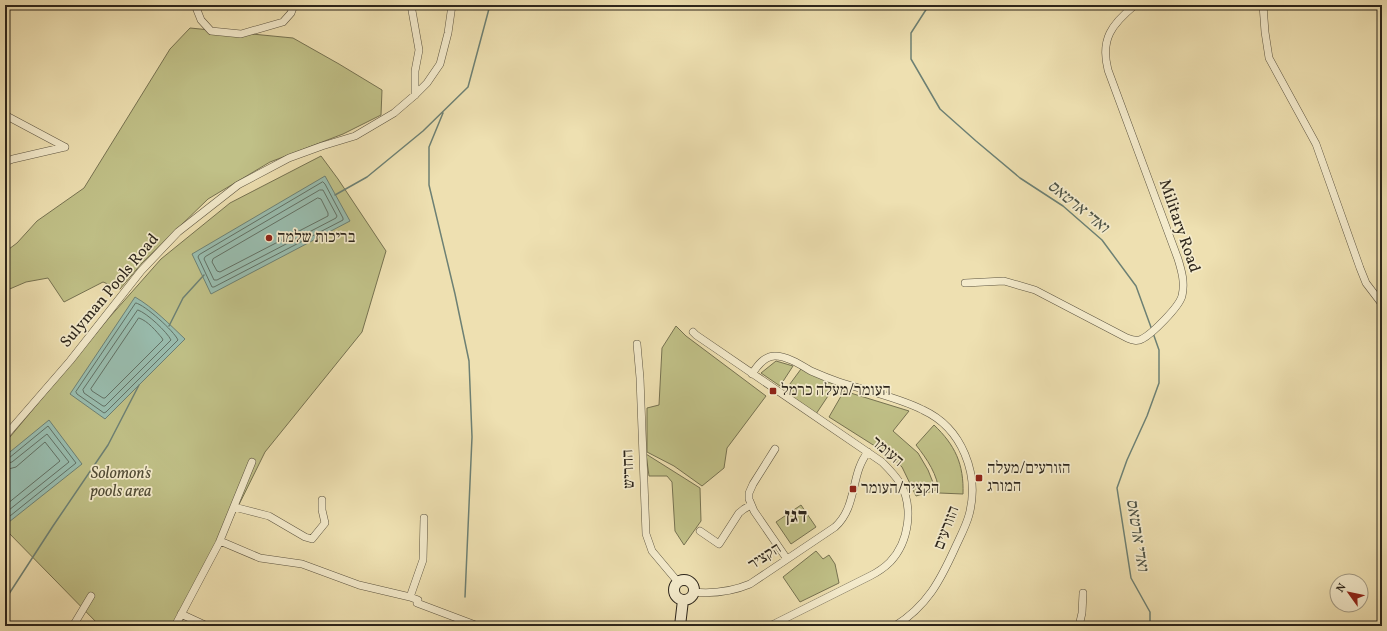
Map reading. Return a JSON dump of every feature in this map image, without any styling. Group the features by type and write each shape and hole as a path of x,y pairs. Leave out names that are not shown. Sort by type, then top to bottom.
{"street":[{"path":"195,5 201,20 211,31 241,34 283,22 291,13 294,5"},
{"path":"411,5 419,50 415,71 415,95"},
{"name":"Sulyman Pools Road","path":"5,436 70,361 141,271 178,232 238,185 289,158 355,136 394,113 415,95 427,83 440,64 448,33 452,5"},
{"name":"Military Road","path":"965,283 1004,281 1035,290 1127,338 1136,341 1142,339 1167,318 1181,298 1184,288 1183,275 1105,59 1105,48 1111,29 1116,22 1135,5"},
{"path":"1263,5 1264,32 1269,58 1316,144 1366,283 1382,304"},
{"path":"5,115 65,147 5,162"},
{"name":"העומר","path":"693,332 882,462 893,472 901,484 906,497 908,511 904,538 891,561 881,570 770,626"},
{"name":"החריש","path":"637,344 640,378 645,531 652,551 678,582"},
{"name":"הזורעים","path":"752,374 766,359 773,356 782,357 827,377 924,410 938,419 949,429 958,441 968,462 972,484 972,499 964,530 938,583 921,606 905,620 895,626"},
{"path":"775,449 751,487 749,496 751,505 787,559"},
{"name":"הקציר","path":"693,592 715,593 737,589 756,580 832,529 843,518 849,506 860,465 868,452"},
{"path":"175,626 220,541 252,462"},
{"path":"234,507 269,516 305,538 312,539 325,523 322,510 322,500"},
{"path":"700,531 719,544 739,512 751,505"},
{"path":"410,597 423,560 424,518"},
{"path":"220,541 260,558 302,564 359,585 410,597 418,600 417,603 478,626"},
{"path":"683,580 689,582 693,586 693,592 689,599 683,600 674,594 674,588 678,582 683,580"},
{"path":"1079,626 1084,593"},
{"path":"73,626 92,596"},
{"path":"680,626 683,600"},
{"path":"181,614 207,626"},
{"path":"905,620 910,626"}],"green space":[{"path":"190,28 293,38 382,90 381,115 343,134 270,162 208,199 142,263 120,289 103,282 64,302 48,278 26,282 5,291 5,252 17,243 37,221 84,188 170,49"},
{"name":"Solomon's pools area","path":"321,156 386,251 362,332 265,452 179,626 100,626 5,529 5,443 108,319 161,259 230,203"},
{"path":"676,326 686,336 766,396 727,448 724,468 702,486 674,466 647,452 647,408 659,405 662,348"},
{"path":"776,361 793,366 780,386 761,373"},
{"path":"801,369 836,384 816,414 784,392"},
{"path":"844,391 909,411 893,431 918,453 928,470 936,490 916,496 902,467 889,455 829,417"},
{"path":"934,425 948,440 957,456 962,473 963,494 939,493 937,480 928,462 916,445"},
{"path":"646,454 700,488 701,521 684,545 675,531 672,482 667,476 649,476"},
{"path":"801,505 816,527 791,544 776,522"},
{"path":"816,551 823,559 829,555 835,564 839,583 800,602 783,577"}],"water":[{"name":"בריכות שלמה","path":"325,176 350,221 211,294 192,254"},
{"path":"135,297 155,311 185,339 105,419 70,394"},
{"path":"49,420 82,464 9,522 5,518 5,456"}],"waterway":[{"path":"335,195 367,177 423,131 468,87 490,5"},
{"name":"ואדי ארטאס","path":"929,5 911,33 911,59 940,109 1020,178 1063,206 1102,240 1136,286 1152,330"},
{"path":"443,113 429,147 429,185 469,361 472,437 465,597"},
{"path":"169,326 183,298 204,275"},
{"name":"ואדי ארטאס","path":"1150,626 1150,612 1131,578 1117,488 1159,383 1159,350 1153,333"},
{"path":"5,600 108,445 139,385"}],"place":[{"name":"בריכות שלמה","path":"269,238"},
{"name":"העומר/מעלה כרמל","path":"773,391"},
{"name":"הזורעים/מעלה המורג","path":"979,478"},
{"name":"הקציר/העומר","path":"853,489"}],"district":[{"name":"דגן","path":"796,517"}]}
